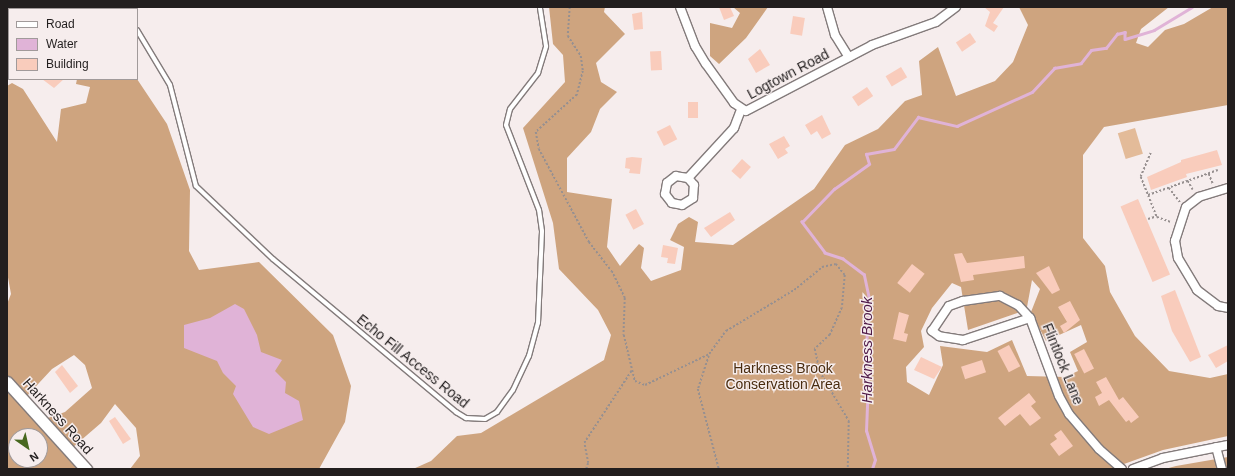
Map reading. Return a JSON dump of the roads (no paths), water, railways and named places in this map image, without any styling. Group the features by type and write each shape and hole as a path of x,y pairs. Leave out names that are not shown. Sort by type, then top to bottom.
{"main road":[{"name":"Harkness Road","path":"7,382 86,469"}],"street":[{"name":"Logtown Road","path":"680,7 695,46 741,110 760,106 887,38 936,22 956,7"},
{"path":"827,7 835,35 849,57"},
{"path":"688,178 734,128 741,110"},
{"path":"1228,188 1199,197 1186,207 1175,240 1178,258 1197,290 1218,306 1228,308"},
{"name":"Flintlock Lane","path":"1030,318 963,340 939,336 932,331 949,306 982,297 1009,298 1030,318 1058,396 1069,414 1098,448 1122,469"},
{"path":"1133,469 1163,458 1228,445"},
{"path":"1216,447 1222,469"}],"lane":[{"name":"Echo Fill Access Road","path":"138,32 170,85 196,186 273,259 456,412 466,418 485,419 497,412 513,390 529,356 538,323 542,231 539,210 506,125 510,109 540,66 546,46 540,7"}],"water":[{"path":"235,304 244,309 257,335 261,352 282,360 275,371 286,382 285,393 299,401 303,420 269,434 253,427 233,394 236,386 223,373 217,361 184,348 184,325 210,318"}],"waterway":[{"name":"Harkness Brook","path":"872,469 875,460 866,431 868,382 865,364 869,299 864,275 843,259 825,253 802,222 834,189 869,164 866,154 894,149 918,117 957,126 1032,92 1054,68 1081,63 1091,50 1106,48 1117,34 1125,32 1125,39 1154,30 1192,7"}],"park label":[{"name":"Harkness Brook Conservation Area","path":"783,376"}]}
